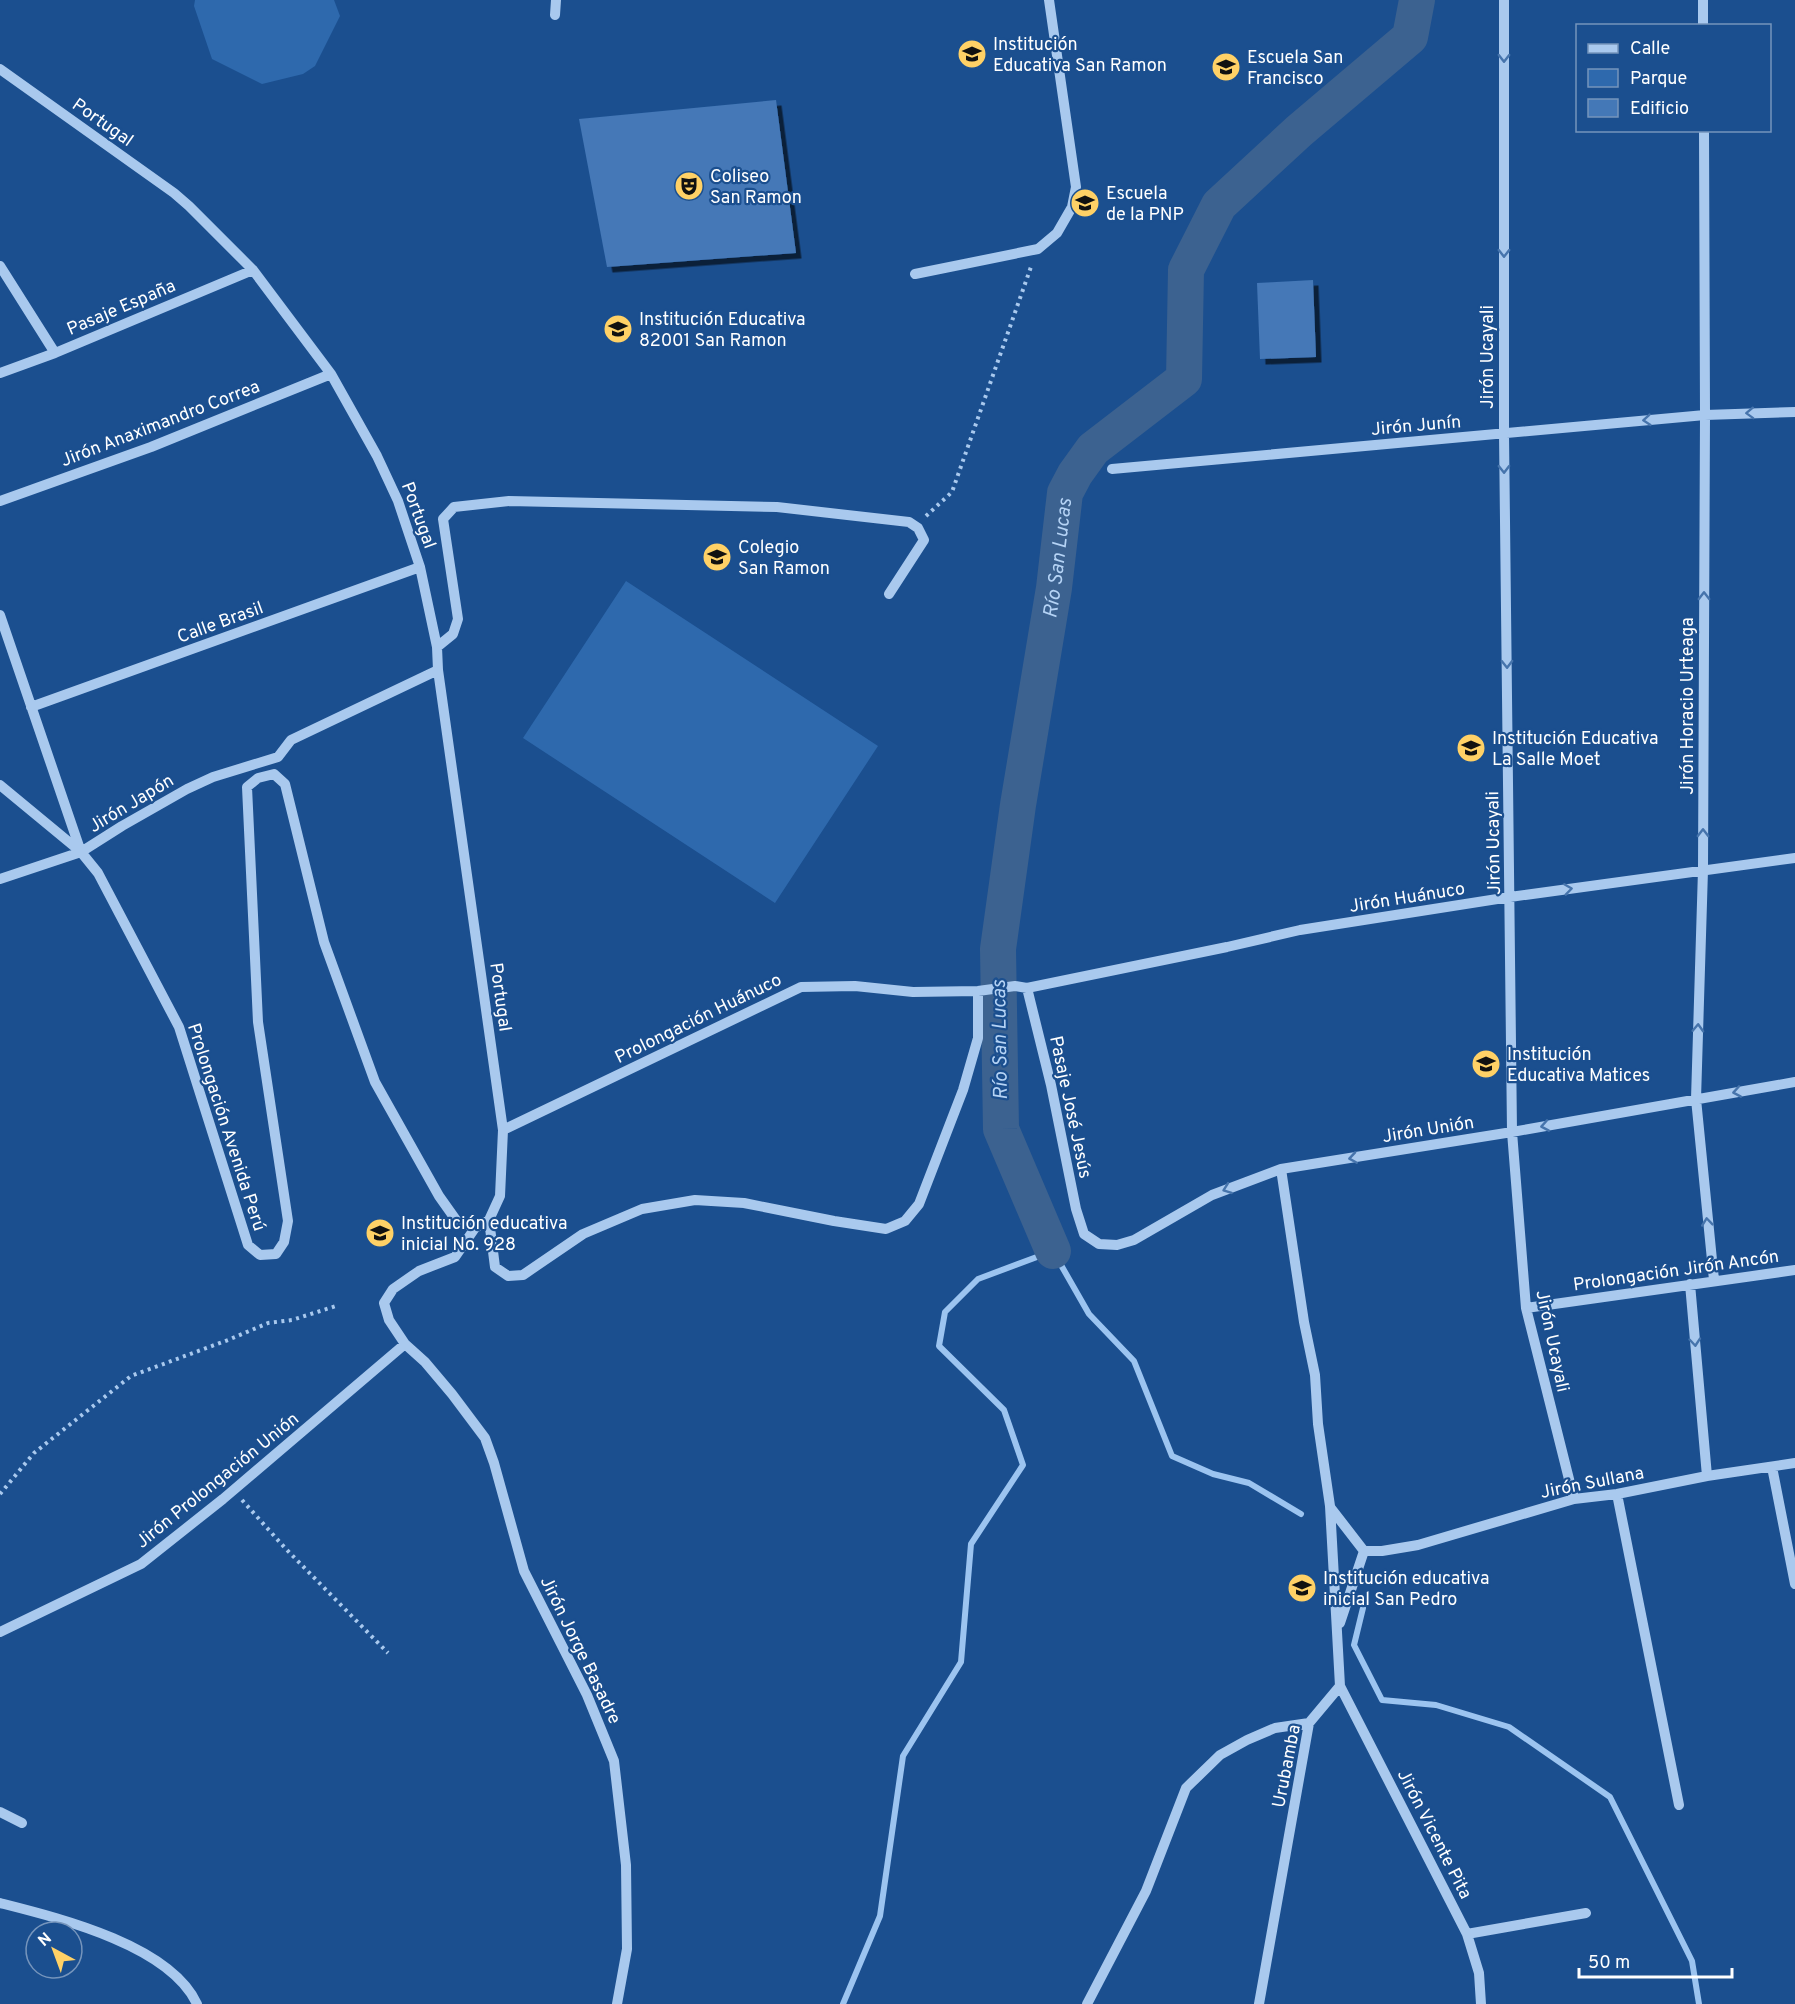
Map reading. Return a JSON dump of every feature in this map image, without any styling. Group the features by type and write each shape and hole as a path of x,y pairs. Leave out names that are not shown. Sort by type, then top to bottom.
{"street":[{"path":"555,15 556,0"},
{"path":"915,274 1038,249 1057,233 1072,207 1076,187 1049,0"},
{"name":"Jirón Ucayali","path":"1504,0 1504,434 1512,1132 1526,1308 1574,1499"},
{"path":"1703,0 1703,24"},
{"name":"Portugal","path":"0,69 174,193 253,270 331,374 377,456 393,492 420,567 437,647 438,670 503,1130 500,1196 489,1220"},
{"name":"Jirón Horacio Urteaga","path":"1704,132 1703,870 1696,1099 1714,1280"},
{"path":"0,266 55,353"},
{"name":"Pasaje España","path":"0,374 253,270"},
{"name":"Jirón Anaximandro Correa","path":"0,501 151,447 331,374"},
{"name":"Jirón Junín","path":"1113,469 1705,415 1795,412"},
{"path":"437,647 453,634 458,619 443,519 454,507 509,501 777,507 909,522 918,528 924,540 890,594"},
{"name":"Calle Brasil","path":"31,707 420,567"},
{"name":"Prolongación Avenida Perú","path":"0,615 81,852 98,873 179,1027 248,1245 260,1255 276,1254 284,1242 288,1221 258,1022 248,787 258,778 274,774"},
{"name":"Jirón Japón","path":"0,879 81,852 187,789 213,777 278,757 291,740 438,670"},
{"path":"278,757 274,774 285,784 324,942 375,1082 438,1196 456,1220 475,1228 489,1220 495,1267 508,1276 523,1275 583,1234 642,1209 695,1200 744,1203 886,1229 905,1221 919,1204 963,1089 978,1038 984,990"},
{"path":"0,785 81,852"},
{"name":"Jirón Huánuco","path":"1027,988 1300,930 1510,897 1795,858"},
{"name":"Prolongación Huánuco","path":"503,1130 801,987 855,986 913,992 984,990 1015,986 1027,988"},
{"name":"Pasaje José Jesús","path":"1027,988 1084,1234"},
{"name":"Jirón Unión","path":"1084,1234 1099,1244 1117,1245 1134,1240 1212,1195 1281,1169 1512,1132 1795,1082"},
{"path":"1281,1169 1303,1311 1316,1375 1318,1424 1330,1506 1340,1686"},
{"name":"Jirón Jorge Basadre","path":"475,1228 455,1257 419,1271 393,1289 384,1303 389,1320 405,1344 432,1370 472,1418 485,1438 494,1462 524,1571 587,1695 614,1761 626,1865 627,1949 617,2004"},
{"name":"Prolongación Jirón Ancón","path":"1526,1308 1795,1270"},
{"path":"1690,1284 1707,1476"},
{"name":"Jirón Prolongación Unión","path":"0,1632 141,1564 233,1491 405,1344"},
{"name":"Jirón Sullana","path":"1364,1551 1382,1551 1418,1545 1574,1499 1617,1494 1707,1476 1795,1463"},
{"path":"1772,1467 1795,1584"},
{"path":"1617,1494 1679,1805"},
{"path":"1330,1506 1364,1551 1338,1629"},
{"name":"Urubamba","path":"1259,2004 1309,1723 1340,1686"},
{"name":"Jirón Vicente Pita","path":"1340,1686 1467,1934 1479,1973 1481,2004"},
{"path":"1087,2004 1146,1891 1186,1788 1220,1755 1247,1740 1275,1728 1309,1723"},
{"path":"0,1812 22,1823"},
{"path":"0,1904 46,1914 142,1950 166,1966 192,1992 197,2004"},
{"path":"1467,1934 1586,1913"}],"path":[{"path":"909,522 929,514 952,492 1038,249"},
{"path":"0,1494 34,1453 131,1376 268,1323 292,1320 336,1306"},
{"path":"233,1491 285,1548 388,1653"}],"green space":[{"path":"195,0 334,0 340,16 315,66 303,74 262,84 212,59 194,6"},
{"path":"626,581 878,746 775,903 523,738"}],"building":[{"name":"Coliseo San Ramon","path":"776,100 796,253 607,267 579,119"},
{"path":"1313,280 1316,357 1260,359 1257,283"}],"waterway":[{"name":"Río San Lucas","path":"1053,1251 1001,1129 998,949 1018,805 1054,588 1065,493 1093,449 1184,379 1186,270 1219,205 1299,131 1410,37 1417,0"},
{"path":"843,2004 880,1916 903,1756 961,1662 971,1544 1023,1465 1004,1410 939,1346 945,1312 978,1279 1053,1251 1089,1314 1134,1361 1172,1456 1213,1474 1249,1483 1301,1514"},
{"path":"1363,1608 1354,1645 1382,1700 1436,1705 1509,1727 1610,1797 1692,1961 1699,2004"}],"place":[{"name":"Institución Educativa San Ramon","path":"972,54"},
{"name":"Escuela San Francisco","path":"1226,67"},
{"name":"Coliseo San Ramon","path":"689,186"},
{"name":"Escuela de la PNP","path":"1085,203"},
{"name":"Institución Educativa 82001 San Ramon","path":"618,329"},
{"name":"Colegio San Ramon","path":"717,557"},
{"name":"Institución Educativa La Salle Moet","path":"1471,748"},
{"name":"Institución Educativa Matices","path":"1486,1064"},
{"name":"Institución educativa inicial No. 928","path":"380,1233"},
{"name":"Institución educativa inicial San Pedro","path":"1302,1588"}]}
